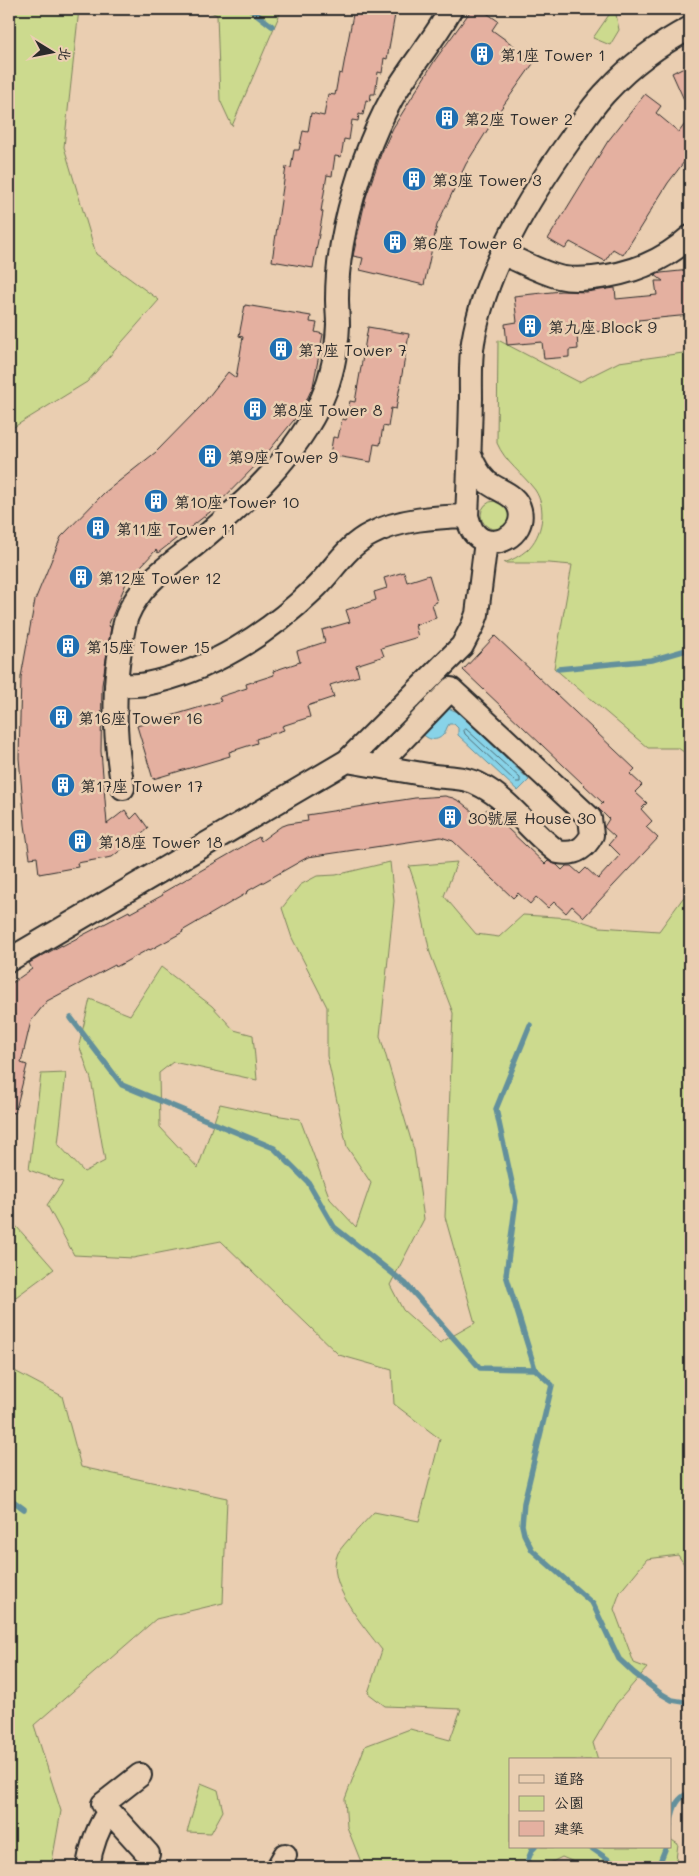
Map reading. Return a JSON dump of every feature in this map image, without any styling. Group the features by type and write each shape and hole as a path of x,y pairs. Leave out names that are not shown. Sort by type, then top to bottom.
{"street":[{"path":"123,788 115,725 116,685 123,630 128,616 144,589 166,566 223,521 256,490 297,442 311,421 322,398 336,349 339,264 345,229 363,162 376,130 392,99 451,9"},
{"path":"470,455 479,474 495,487 512,496 517,502 520,510 519,526 509,538 493,542 486,541 475,534 471,528 468,516 472,345 484,298 502,254 528,204 558,157 596,104 629,69 652,51 690,28"},
{"path":"502,254 558,277 576,279 613,275 638,269 668,255 690,237"},
{"path":"116,685 145,684 171,677 198,667 249,641 295,607 316,587 344,553 369,534 411,521 447,516 468,516"},
{"path":"9,960 346,761 462,646 477,614 486,541"},
{"path":"346,761 436,776 452,776 482,786 496,795 558,852 566,854 575,853 582,849 592,835 590,818 451,689 377,766"},
{"path":"140,1775 103,1804 148,1854"},
{"path":"88,1867 90,1851 97,1830 109,1811"}],"green space":[{"path":"9,9 79,9 64,147 96,254 159,300 87,382 9,430"},
{"path":"205,9 282,9 232,126 220,100 217,15"},
{"path":"613,9 615,9 619,30 610,45 593,38"},
{"path":"498,340 579,382 619,362 690,352 690,756 678,748 648,748 554,668 572,565 504,563 522,554 532,544 540,529 542,513 539,497 535,490 509,462 497,443"},
{"path":"495,501 505,505 509,515 505,525 495,529 485,525 481,515 485,505"},
{"path":"390,862 394,901 380,1036 414,1150 424,1219 390,1285 403,1310 440,1343 475,1323 445,1217 453,1013 430,953 417,890 409,866 457,862 444,896 476,934 499,937 523,915 572,918 600,927 659,931 683,898 690,895 690,1573 678,1555 647,1559 620,1592 614,1609 634,1663 647,1668 616,1704 593,1743 597,1758 509,1758 509,1848 672,1848 672,1840 678,1844 675,1867 586,1867 562,1857 542,1867 363,1867 347,1827 345,1799 365,1746 410,1729 450,1740 461,1709 385,1706 368,1693 382,1650 348,1604 341,1591 335,1565 338,1553 349,1538 374,1512 419,1521 440,1439 394,1404 392,1370 339,1355 221,1241 133,1258 74,1255 47,1205 63,1182 29,1170 41,1074 66,1073 58,1144 84,1172 105,1161 91,1079 79,1045 90,999 130,1015 161,967 212,1006 234,1030 253,1035 257,1080 173,1062 159,1073 160,1127 198,1168 220,1104 300,1119 330,1199 356,1227 371,1183 347,1147 327,1056 327,1007 292,938 282,908 300,885 317,876 336,875"},
{"path":"9,1218 54,1269 9,1302"},
{"path":"9,1368 62,1396 81,1467 227,1498 223,1603 156,1619 34,1725 61,1811 51,1867 9,1867"},
{"path":"201,1783 218,1790 223,1811 211,1833 187,1832"}],"water":[{"path":"441,708 458,712 529,780 518,791 458,735 458,728 454,724 449,724 444,734 437,739 426,737 421,732"}],"building":[{"path":"354,9 396,9 387,59 384,58 382,73 378,72 375,94 371,94 370,101 366,100 363,115 359,114 358,121 352,120 349,140 344,139 341,157 335,156 332,176 327,175 321,211 323,212 313,268 272,261 286,167 291,168 294,150 299,150 303,131 308,132 311,113 324,116 328,94 335,95 339,73 342,74"},
{"path":"472,9 481,9 498,21 492,30 535,61 500,110 466,164 437,225 424,285 360,270 363,258 353,256 366,197 381,154 393,128 435,60"},
{"path":"690,64 690,113 672,73"},
{"path":"645,94 661,106 656,113 679,132 690,117 690,154 668,183 623,255 613,249 605,261 570,242 565,249 548,239 608,141"},
{"path":"690,270 690,315 638,320 639,323 631,324 631,328 577,334 578,349 569,350 569,357 544,359 542,342 507,345 505,324 517,322 514,296 561,291 586,292 615,288 616,299 657,295 655,281 663,281 655,275"},
{"path":"245,305 311,316 310,322 317,323 315,332 323,334 313,386 302,410 263,458 210,512 158,553 156,550 127,581 108,626 111,627 102,685 101,751 107,824 125,810 131,819 137,813 148,828 112,857 77,863 78,867 39,874 37,857 30,858 19,758 21,677 35,600 61,537 104,493 156,452 202,405 228,372 236,378 243,337 239,336"},
{"path":"368,327 409,334 396,409 391,408 388,427 383,426 380,445 374,444 371,462 330,455 333,437 338,438 342,419 346,420 350,401 355,402"},
{"path":"404,572 407,582 429,575 437,602 432,604 436,618 415,625 418,637 381,648 384,656 356,665 359,676 330,685 334,697 307,706 310,717 282,726 284,730 256,739 257,743 229,752 230,756 153,779 137,726 221,701 219,697 247,688 246,684 274,675 273,671 300,662 297,651 325,642 322,630 350,622 346,610 376,600 374,592 387,588 384,578"},
{"path":"495,636 635,769 630,774 642,785 635,792 647,803 641,809 652,821 646,827 658,838 584,917 572,906 566,913 554,902 548,908 536,897 530,904 518,893 513,898 453,841 441,837 308,857 246,892 183,932 47,1001 31,1021 21,1063 27,1065 15,1113 9,1112 9,985 32,969 29,963 163,895 162,893 259,837 261,841 280,827 308,821 307,815 415,798 445,796 461,802 479,817 487,809 545,864 548,861 557,865 562,870 566,866 571,866 580,874 586,868 598,879 620,855 609,844 615,837 604,827 609,819 598,808 603,803 463,670"}],"waterway":[{"path":"250,9 272,26"},
{"path":"558,669 652,660 690,649"},
{"path":"71,1018 122,1085 274,1148 308,1182 334,1227 406,1284 480,1368 535,1369"},
{"path":"530,1025 496,1109 516,1201 506,1275 535,1369 552,1385 524,1503 522,1525 524,1534 532,1550 593,1604 619,1659 660,1693 672,1700 690,1703"},
{"path":"9,1498 24,1509"},
{"path":"690,1625 688,1629 690,1642"},
{"path":"672,1816 678,1801 685,1795 690,1796"},
{"path":"525,1867 534,1848"},
{"path":"591,1848 619,1867"},
{"path":"658,1867 666,1848"}],"place":[{"name":"第1座 Tower 1","path":"482,54"},
{"name":"第2座 Tower 2","path":"447,118"},
{"name":"第3座 Tower 3","path":"414,179"},
{"name":"第6座 Tower 6","path":"395,242"},
{"name":"第九座 Block 9","path":"530,326"},
{"name":"第7座 Tower 7","path":"281,349"},
{"name":"第8座 Tower 8","path":"255,409"},
{"name":"第9座 Tower 9","path":"210,456"},
{"name":"第10座 Tower 10","path":"156,501"},
{"name":"第11座 Tower 11","path":"98,528"},
{"name":"第12座 Tower 12","path":"81,577"},
{"name":"第15座 Tower 15","path":"68,646"},
{"name":"第16座 Tower 16","path":"61,717"},
{"name":"第17座 Tower 17","path":"63,785"},
{"name":"30號屋 House 30","path":"450,817"},
{"name":"第18座 Tower 18","path":"80,841"}]}
